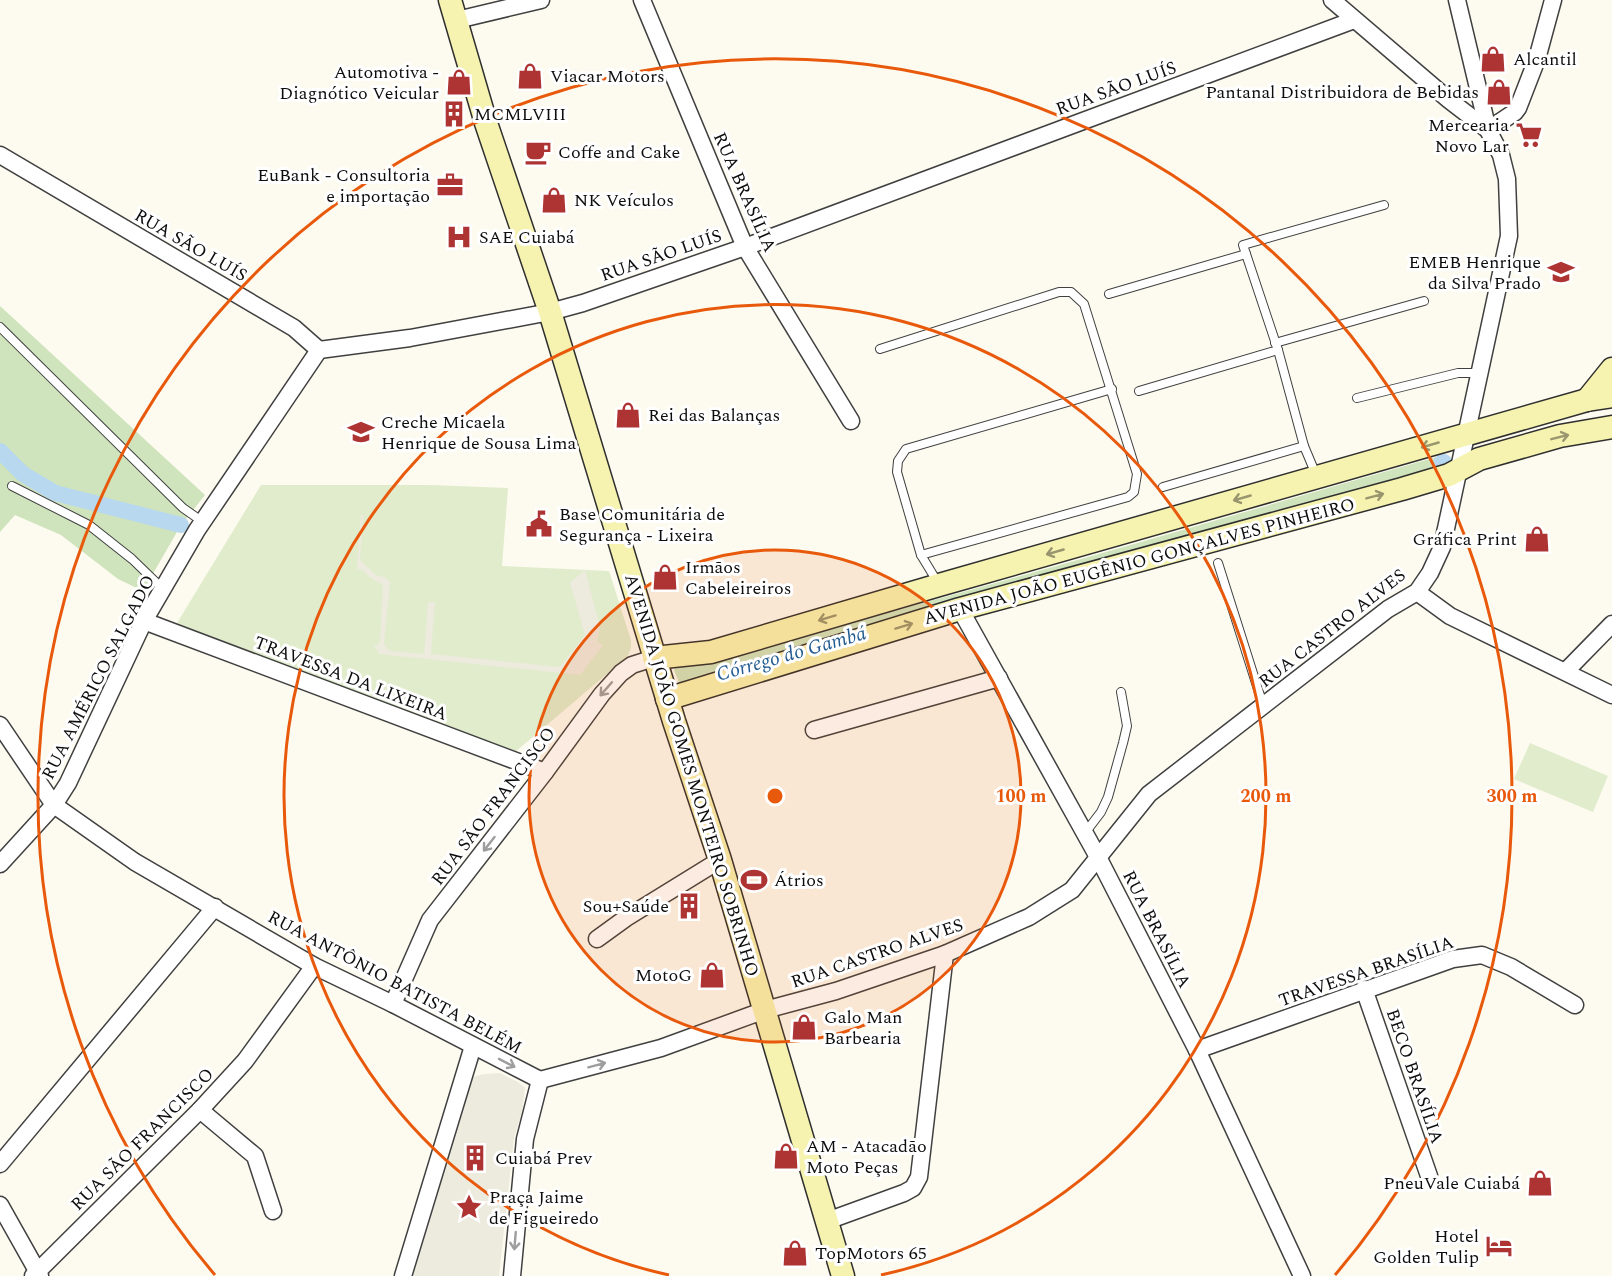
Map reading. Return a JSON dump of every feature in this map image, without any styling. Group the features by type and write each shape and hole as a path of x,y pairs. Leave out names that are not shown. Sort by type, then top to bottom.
{"street":[{"path":"453,10 541,0"},
{"name":"RUA BRASÍLIA","path":"642,0 746,247 851,421"},
{"name":"RUA CASTRO ALVES","path":"765,1010 836,991 945,954 1029,917 1072,890 1149,794 1388,609 1417,592 1430,573 1442,547 1509,236 1507,179 1501,155 1488,130 1332,0"},
{"path":"1457,0 1488,130 1518,108 1537,59 1553,0"},
{"name":"AVENIDA JOÃO GOMES MONTEIRO SOBRINHO","path":"453,10 486,123 550,312 654,658 720,860 843,1276"},
{"name":"RUA SÃO LUÍS","path":"0,155 294,328 319,350 410,338 550,312 583,303 746,247 1354,20"},
{"name":"RUA AMÉRICO SALGADO","path":"0,864 54,805 68,783 144,621 203,522 319,350"},
{"path":"1587,400 1612,369"},
{"name":"AVENIDA JOÃO EUGÊNIO GONÇALVES PINHEIRO","path":"654,658 711,652 1587,400 1612,396"},
{"name":"AVENIDA JOÃO EUGÊNIO GONÇALVES PINHEIRO","path":"667,699 960,609 1402,489 1458,470 1479,459 1550,439 1612,427"},
{"path":"1417,592 1450,616 1612,695"},
{"name":"RUA BRASÍLIA","path":"960,609 1098,857 1197,1050 1302,1276"},
{"name":"TRAVESSA DA LIXEIRA","path":"144,621 545,772"},
{"path":"1566,671 1612,624"},
{"name":"RUA SÃO FRANCISCO","path":"393,1004 430,920 545,772 602,694 621,673 632,665 654,658"},
{"path":"814,730 999,678"},
{"name":"RUA ANTÔNIO BATISTA BELÉM","path":"0,725 54,805 135,862 314,966 540,1080"},
{"path":"597,939 626,918 720,860"},
{"path":"0,1164 215,907"},
{"path":"827,1221 904,1193 913,1188 919,1177 945,954"},
{"name":"TRAVESSA BRASÍLIA","path":"1197,1050 1453,959 1482,955 1511,968 1575,1005"},
{"name":"RUA SÃO FRANCISCO","path":"37,1275 200,1110 245,1061 314,966"},
{"name":"BECO BRASÍLIA","path":"1364,989 1429,1176"},
{"path":"512,1276 525,1139 540,1080 661,1048 765,1010"},
{"path":"403,1276 473,1046"},
{"path":"200,1110 255,1156 273,1211"},
{"path":"0,1205 37,1275"}],"lane":[{"path":"1317,477 1304,446 1277,346 1243,245 1384,205"},
{"path":"1108,294 1246,254"},
{"path":"880,348 1059,292 1071,292 1084,304 1137,474 1134,492 1128,497 921,555"},
{"path":"1138,391 1424,301"},
{"path":"0,327 183,508 203,522"},
{"path":"1357,398 1458,373 1478,373"},
{"path":"939,585 921,555 897,471 898,461 906,449 1112,389"},
{"path":"1163,487 1304,446"},
{"path":"12,486 89,525 132,559 163,589"},
{"path":"1218,563 1263,706"},
{"path":"1085,834 1101,812 1108,797 1123,743 1126,726 1121,692"}],"green space":[{"path":"0,306 205,495 181,525 143,591 118,579 61,535 15,515 0,532"},
{"path":"1440,456 1444,471 682,690 674,670 677,666 964,592"},
{"path":"261,485 430,485 508,488 502,566 609,571 631,640 631,648 627,657 515,752 181,634 177,623"},
{"path":"1530,743 1608,776 1593,812 1514,779"}],"shaded area":[{"path":"361,515 363,515 360,560 376,575 390,582 384,644 390,651 424,654 428,602 435,602 431,654 560,667 585,635 570,583 585,570 600,627 597,642 603,645 580,675 379,654 374,645 378,645 380,641 383,585 369,577 363,570 357,569"},
{"name":"Praça Jaime de Figueiredo","path":"500,1073 525,1088 522,1111 514,1138 499,1276 410,1276 468,1082 473,1077"}],"waterway":[{"name":"Córrego do Gambá","path":"0,451 23,474 55,493 181,525"}],"place":[{"name":"Alcantil","path":"1493,59"},
{"name":"Viacar Motors","path":"530,76"},
{"name":"Automotiva - Diagnótico Veicular","path":"459,82"},
{"name":"Pantanal Distribuidora de Bebidas","path":"1499,92"},
{"name":"MCMLVIII","path":"454,114"},
{"name":"Mercearia Novo Lar","path":"1529,135"},
{"name":"Coffe and Cake","path":"538,152"},
{"name":"EuBank - Consultoria e importação","path":"450,185"},
{"name":"NK Veículos","path":"554,200"},
{"name":"SAE Cuiabá","path":"459,237"},
{"name":"EMEB Henrique da Silva Prado","path":"1561,272"},
{"name":"Rei das Balanças","path":"628,415"},
{"name":"Creche Micaela Henrique de Sousa Lima","path":"361,432"},
{"name":"Base Comunitária de Segurança - Lixeira","path":"539,524"},
{"name":"Gráfica Print","path":"1537,539"},
{"name":"Irmãos Cabeleireiros","path":"665,577"},
{"name":"Átrios","path":"754,880"},
{"name":"Sou+Saúde","path":"689,906"},
{"name":"MotoG","path":"712,975"},
{"name":"Galo Man Barbearia","path":"804,1027"},
{"name":"AM - Atacadão Moto Peças","path":"786,1156"},
{"name":"Cuiabá Prev","path":"475,1158"},
{"name":"PneuVale Cuiabá","path":"1540,1183"},
{"name":"Praça Jaime de Figueiredo","path":"469,1207"},
{"name":"Hotel Golden Tulip","path":"1499,1246"},
{"name":"TopMotors 65","path":"795,1253"}]}
